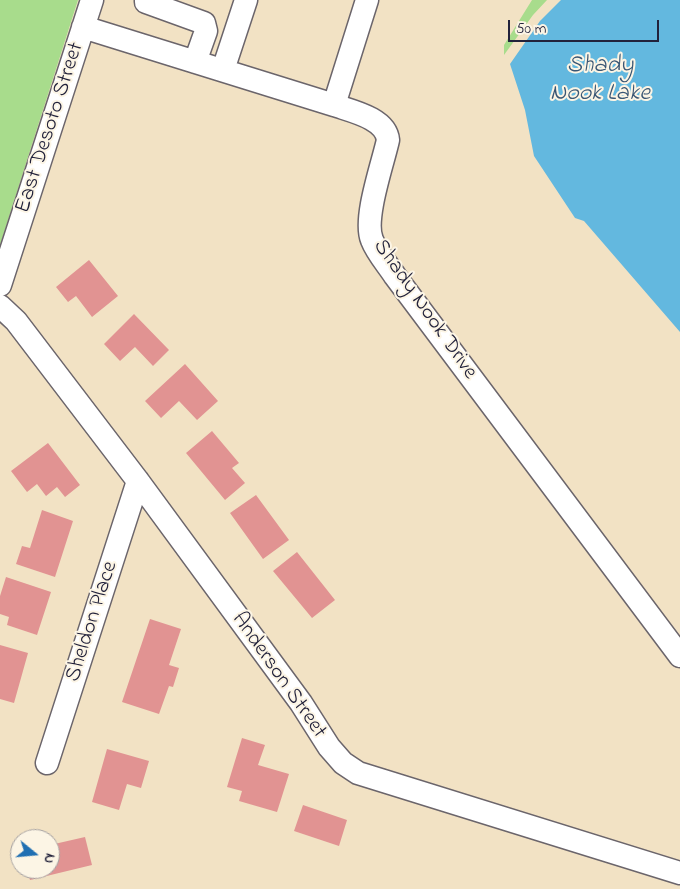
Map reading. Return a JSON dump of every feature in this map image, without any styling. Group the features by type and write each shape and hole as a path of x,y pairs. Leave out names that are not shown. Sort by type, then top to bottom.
{"street":[{"name":"East Desoto Street","path":"0,285 92,0"},
{"path":"146,0 146,2 204,23 206,31 196,62"},
{"path":"223,70 246,0"},
{"path":"334,105 367,0"},
{"name":"Shady Nook Drive","path":"83,27 334,105 365,116 381,125 388,133 388,140 371,210 369,230 372,240 395,276 680,656"},
{"name":"Anderson Street","path":"0,306 16,321 138,481 301,702 329,747 343,764 358,773 680,873"},
{"name":"Sheldon Place","path":"47,763 138,481"}],"green space":[{"path":"0,0 78,0 0,245"},
{"path":"532,0 547,0 533,15 504,55 504,45"}],"water":[{"name":"Shady Nook Lake","path":"561,0 680,0 680,332 584,221 575,218 534,156 525,110 510,64 540,21"}],"building":[{"path":"89,260 118,296 92,317 76,296 68,302 56,287"},
{"path":"134,314 169,350 153,366 135,347 120,361 104,344"},
{"path":"185,364 218,401 197,420 179,401 161,418 145,401"},
{"path":"212,431 239,463 232,468 245,483 225,500 186,453"},
{"path":"48,443 80,485 65,497 57,487 46,496 37,484 27,492 11,471"},
{"path":"256,495 289,540 263,559 230,513"},
{"path":"42,510 73,521 55,577 16,564 22,546 30,548"},
{"path":"297,552 335,600 312,618 273,571"},
{"path":"6,577 51,592 37,635 7,625 9,617 0,614 0,596"},
{"path":"150,619 181,629 169,665 179,668 173,687 169,686 159,714 122,702"},
{"path":"0,645 28,653 14,703 0,699"},
{"path":"242,738 265,745 258,765 289,774 277,812 239,801 242,791 227,787"},
{"path":"107,749 149,761 141,788 127,784 119,810 92,802"},
{"path":"303,805 347,820 339,846 294,831"},
{"path":"85,837 92,865 60,873 60,843"}]}
